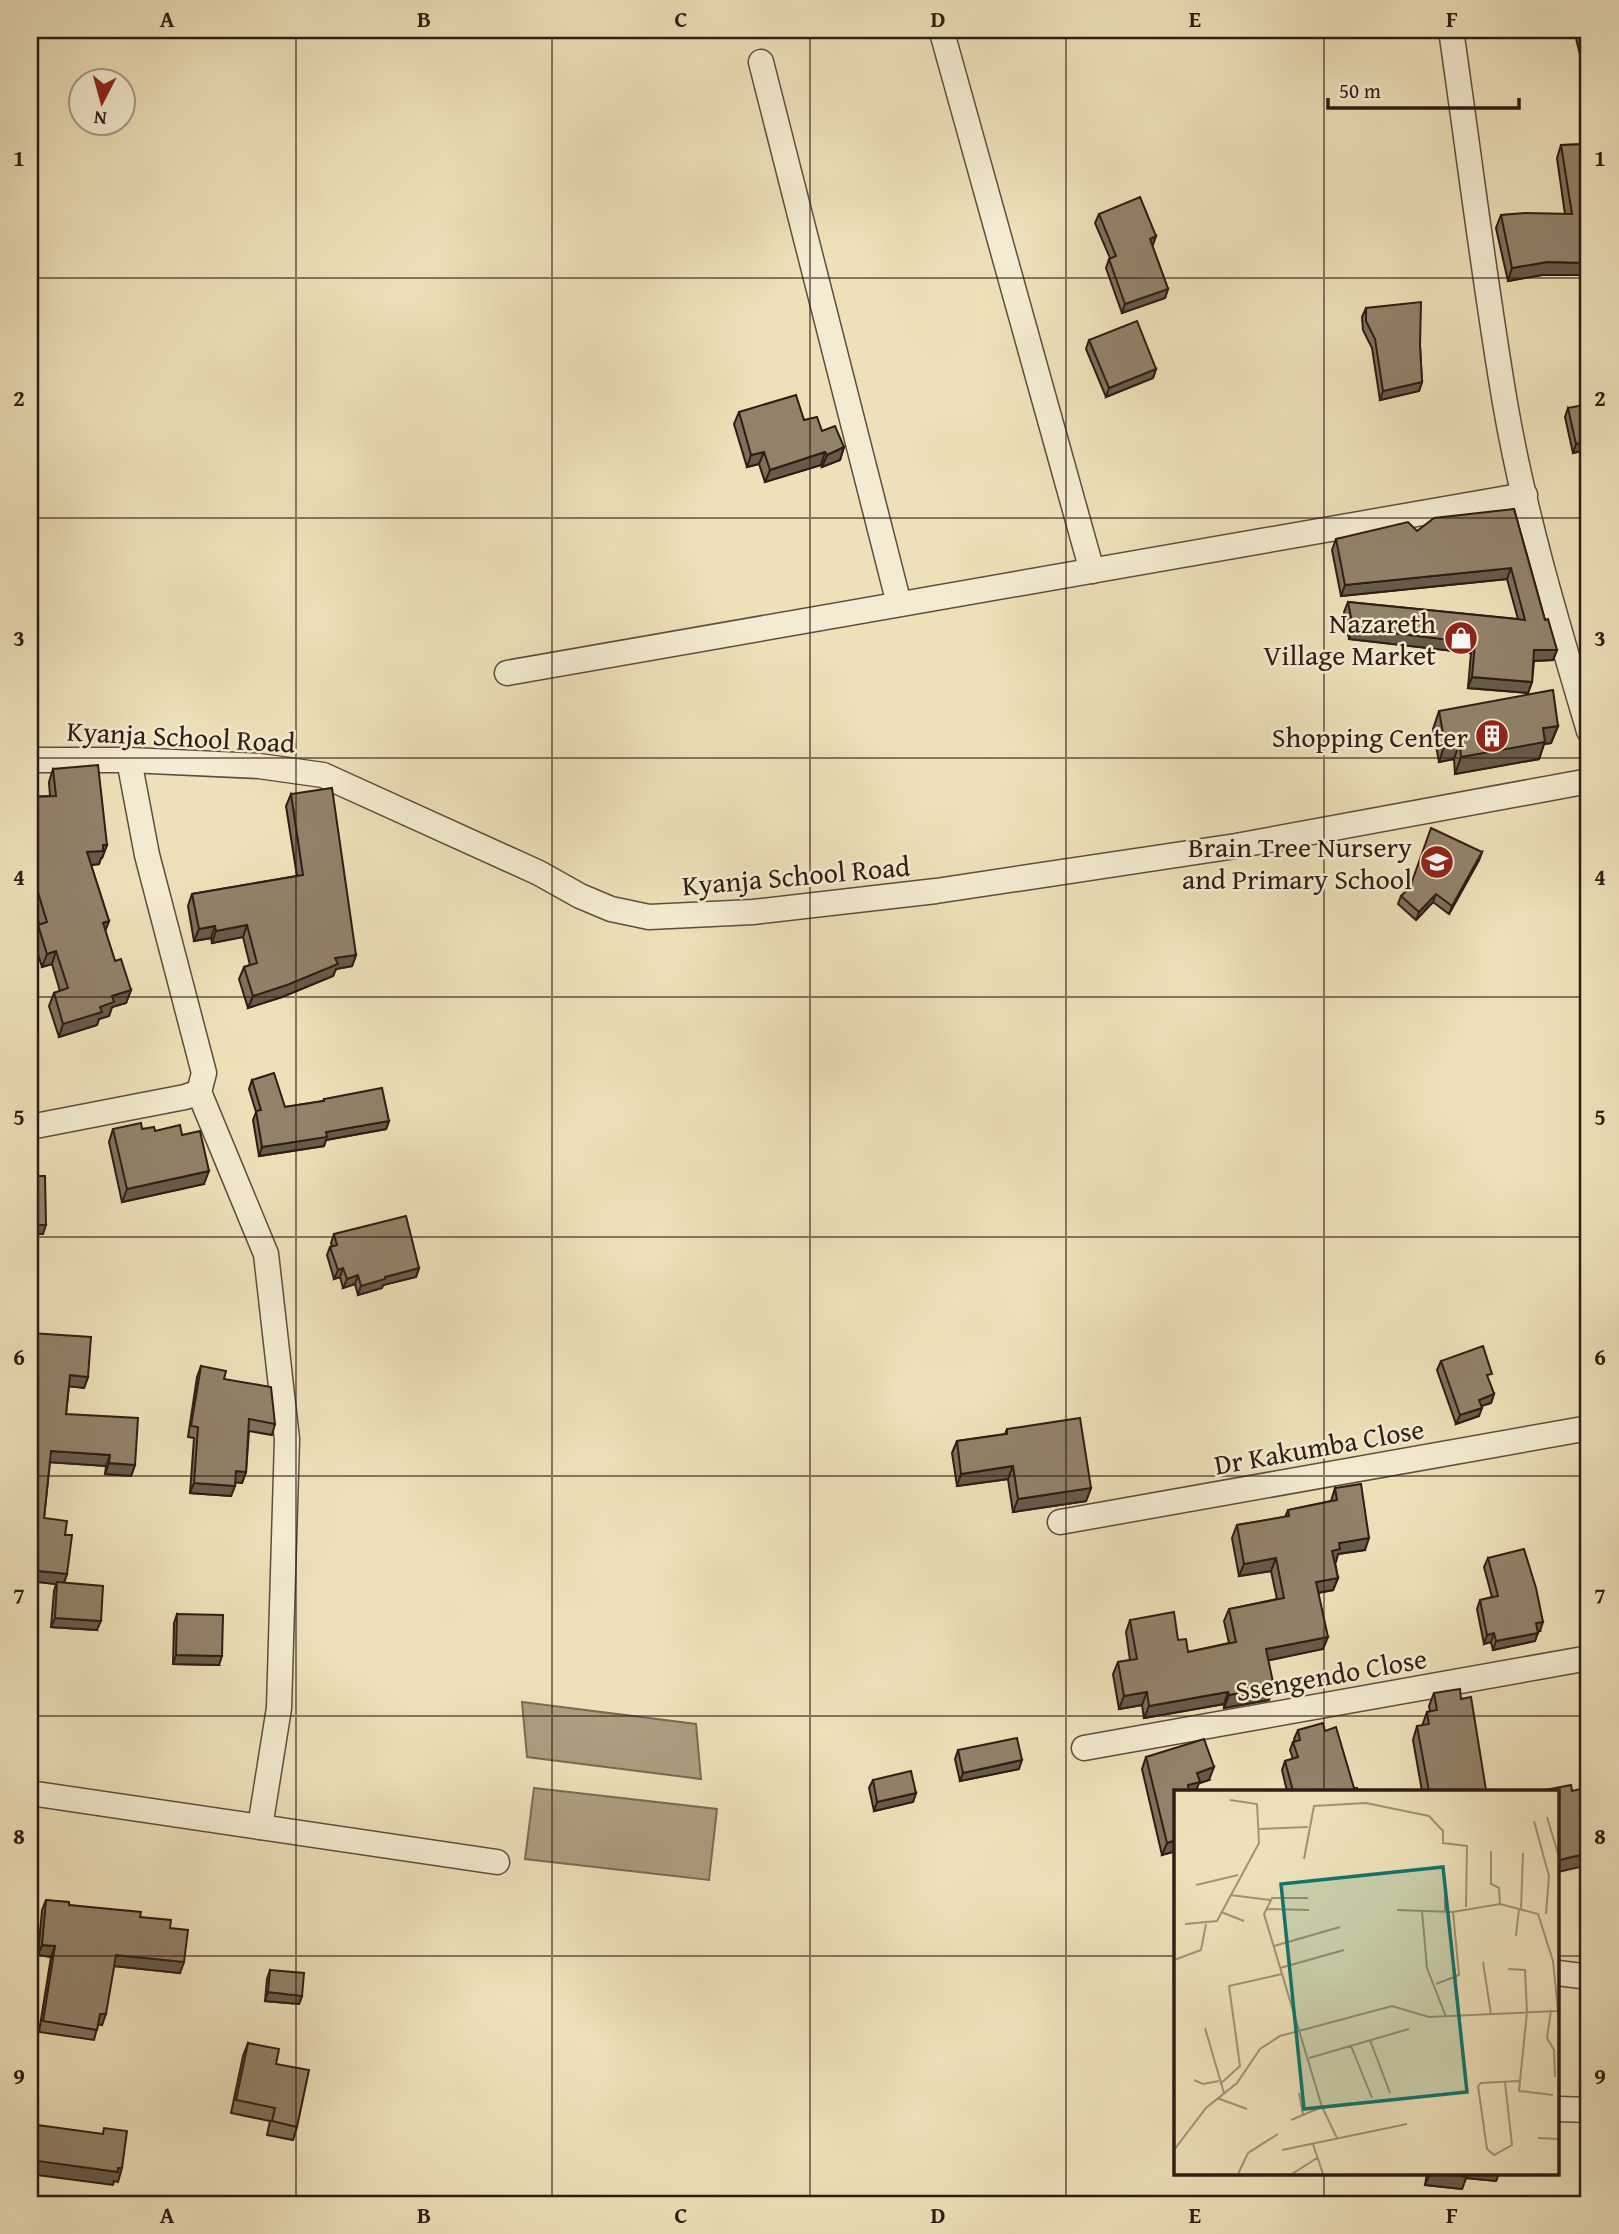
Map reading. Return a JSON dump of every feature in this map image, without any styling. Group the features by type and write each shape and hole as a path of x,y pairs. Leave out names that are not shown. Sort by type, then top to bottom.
{"street":[{"path":"1451,30 1506,404 1550,599 1589,732"},
{"path":"943,36 1092,571"},
{"path":"761,62 900,604"},
{"path":"506,673 1525,495"},
{"name":"Kyanja School Road","path":"30,760 129,760 259,766 323,775 539,873 579,896 611,909 649,917 753,912 936,891 1236,846 1589,781"},
{"path":"129,760 147,855 204,1073 199,1092 266,1254 287,1439 279,1708 260,1827"},
{"path":"30,1127 199,1092"},
{"name":"Dr Kakumba Close","path":"1060,1522 1589,1428"},
{"name":"Ssengendo Close","path":"1084,1748 1589,1658"},
{"path":"30,1794 497,1862"},
{"path":"1560,1973 1589,1977"},
{"path":"1560,2109 1589,2110"}],"shaded area":[{"path":"522,1702 696,1724 701,1779 527,1757"},
{"path":"534,1788 717,1809 709,1880 525,1859"}],"building":[{"path":"1582,30 1589,30 1589,62"},
{"path":"1589,144 1589,263 1547,262 1512,268 1501,215 1572,214 1561,145"},
{"path":"1140,197 1156,236 1150,239 1168,289 1125,304 1109,259 1116,256 1099,214"},
{"path":"1421,302 1422,382 1383,391 1375,339 1366,321 1366,308"},
{"path":"1137,321 1156,369 1109,388 1089,340"},
{"path":"796,395 804,420 817,417 822,431 835,426 844,447 827,455 825,452 770,470 764,452 751,455 739,412"},
{"path":"1589,404 1589,441 1576,444 1568,408"},
{"path":"1514,509 1545,620 1548,619 1557,650 1534,650 1532,682 1472,677 1475,643 1353,628 1348,602 1525,620 1511,568 1345,585 1336,539 1408,522 1417,531 1434,518"},
{"name":"Shopping Center","path":"1553,690 1558,726 1543,728 1545,742 1461,757 1460,742 1445,744 1439,711"},
{"path":"98,765 107,845 103,845 103,851 87,852 109,921 103,923 115,961 121,959 131,990 112,996 114,1002 100,1007 102,1012 63,1024 54,993 68,988 56,951 47,954 38,925 47,922 30,866 30,797 56,796 53,769"},
{"path":"332,788 356,955 335,958 338,964 253,996 244,967 257,963 247,925 216,931 215,926 199,929 192,894 303,875 291,794"},
{"path":"1431,828 1482,852 1452,906 1436,894 1419,912 1401,896 1410,887"},
{"path":"274,1073 285,1107 382,1088 389,1121 326,1132 327,1137 262,1147 256,1111 261,1110 252,1080"},
{"path":"141,1123 142,1129 154,1127 155,1131 180,1125 182,1135 200,1131 209,1171 127,1189 113,1129"},
{"path":"30,1176 45,1176 46,1225 30,1225"},
{"path":"406,1216 419,1268 361,1286 358,1275 347,1279 343,1268 338,1270 330,1247 337,1245 334,1234"},
{"path":"30,1333 91,1337 88,1377 70,1375 66,1414 138,1418 135,1465 109,1463 110,1455 51,1451 44,1518 67,1521 65,1535 72,1535 67,1574 30,1570"},
{"path":"1483,1346 1492,1374 1487,1375 1494,1394 1479,1400 1482,1408 1460,1415 1441,1361"},
{"path":"201,1366 226,1371 224,1379 271,1387 275,1424 249,1419 246,1472 236,1471 235,1486 194,1483 198,1427 191,1426"},
{"path":"1080,1418 1091,1488 1018,1499 1013,1466 961,1474 957,1441 1007,1434 1007,1429"},
{"path":"1361,1484 1369,1538 1339,1543 1340,1549 1332,1551 1338,1578 1316,1582 1328,1637 1266,1649 1274,1687 1149,1706 1147,1692 1124,1696 1118,1662 1137,1659 1130,1620 1174,1612 1178,1640 1186,1639 1188,1652 1236,1642 1229,1609 1284,1598 1276,1558 1244,1564 1237,1525 1289,1516 1288,1510 1337,1500 1335,1488"},
{"path":"1524,1549 1543,1622 1536,1623 1538,1633 1496,1641 1494,1633 1487,1635 1480,1600 1498,1596 1488,1558"},
{"path":"57,1582 103,1586 101,1621 55,1618"},
{"path":"177,1614 223,1615 222,1656 176,1655"},
{"path":"1460,1689 1461,1699 1471,1697 1486,1790 1429,1790 1417,1726 1429,1724 1427,1712 1437,1710 1434,1693"},
{"path":"1323,1723 1325,1731 1336,1727 1354,1788 1358,1790 1293,1790 1285,1761 1298,1757 1293,1742 1300,1740 1298,1730"},
{"path":"1017,1738 1022,1760 963,1773 958,1750"},
{"path":"1204,1739 1214,1767 1197,1773 1200,1782 1188,1785 1189,1790 1174,1790 1174,1841 1167,1843 1146,1757"},
{"path":"911,1771 916,1793 877,1802 873,1780"},
{"path":"1571,1785 1572,1791 1589,1787 1589,1853 1560,1860 1560,1790 1545,1790"},
{"path":"46,1900 141,1912 140,1917 171,1920 170,1928 188,1930 184,1962 116,1955 106,2014 100,2014 97,2030 43,2021 55,1946 42,1945"},
{"path":"270,1970 304,1973 302,1996 268,1992"},
{"path":"248,2043 279,2049 276,2064 309,2070 297,2127 272,2121 275,2108 236,2100"},
{"path":"30,2124 103,2134 104,2128 127,2131 122,2168 118,2168 118,2172 30,2160"},
{"path":"1442,2174 1467,2174 1467,2177"}],"place":[{"name":"Nazareth Village Market","path":"1461,638"},
{"name":"Shopping Center","path":"1492,736"},
{"name":"Brain Tree Nursery and Primary School","path":"1437,862"}]}
